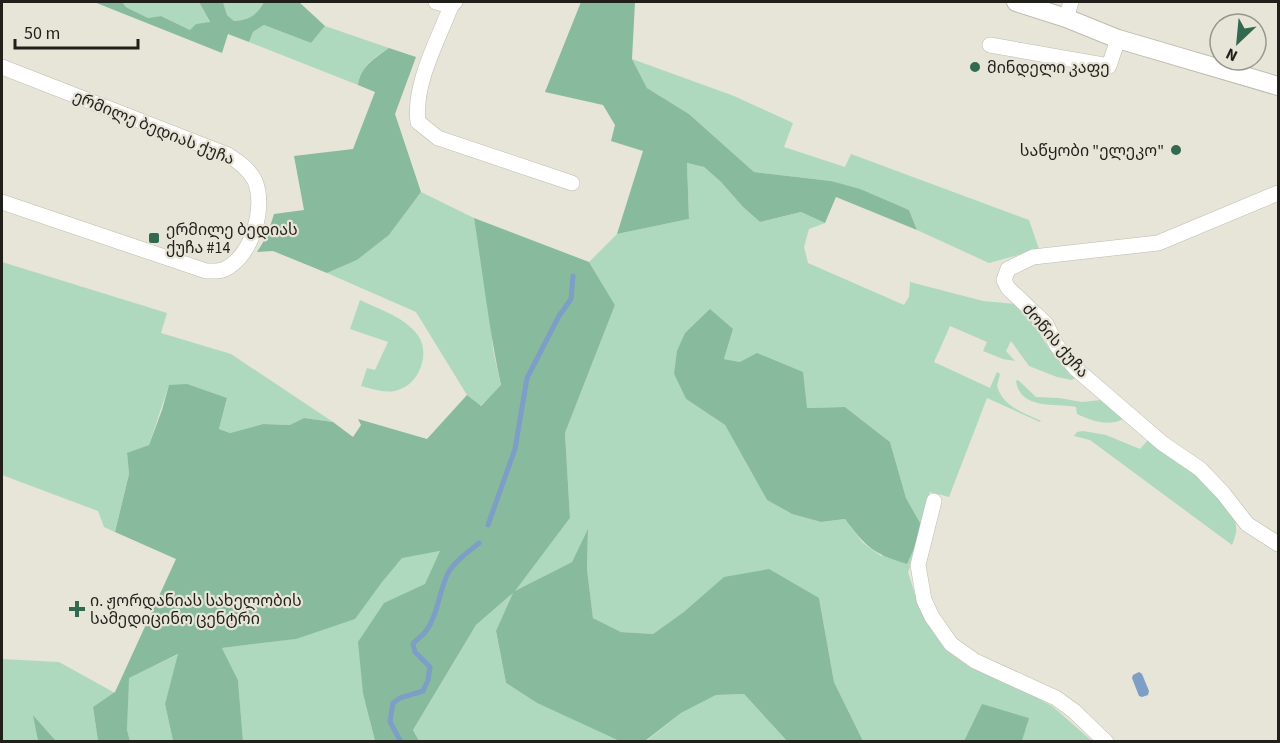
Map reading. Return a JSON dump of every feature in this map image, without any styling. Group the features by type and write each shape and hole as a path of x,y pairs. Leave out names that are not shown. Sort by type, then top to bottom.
{"street":[{"path":"1016,2 1068,10 1118,39 1278,86"},
{"path":"448,3 418,96 416,109 418,122 438,138 572,183"},
{"path":"990,45 1109,66 1118,39"},
{"name":"ერმილე ბედიას ქუჩა","path":"2,67 228,155 244,165 255,182 258,209 251,237 238,261 223,270 206,271 2,202"},
{"name":"ძოწის ქუჩა","path":"1278,193 1158,243 1033,257 1008,269 1004,279 1008,288 1046,324 1057,346 1075,368 1162,443 1200,469 1247,524 1278,544"},
{"path":"934,501 918,565 924,600 951,644 975,661 1056,698 1074,711 1106,741"}],"green space":[{"path":"94,2 122,2 126,7 148,18 161,16 190,30 196,24 210,22 199,2 223,2 227,15 234,21 252,16 264,2 299,2 325,26 311,43 264,25 253,32 249,42 228,34 222,53"},
{"path":"122,2 199,2 210,23 190,30 161,16 148,18 126,7"},
{"path":"223,2 264,2 252,16 234,21 227,15"},
{"path":"581,2 635,2 632,59 647,88 689,114 754,172 831,181 860,189 909,210 917,230 836,197 825,223 801,212 760,222 704,167 687,163 689,219 617,234 643,151 611,141 615,125 603,105 545,92"},
{"path":"264,25 311,43 325,26 389,48 365,68 358,85 249,42 253,32"},
{"path":"389,48 416,57 395,114 421,192 389,235 357,260 327,273 273,251 257,252 267,236 274,214 304,210 294,156 353,149 375,92 358,85 359,79 369,63"},
{"path":"632,59 734,96 793,123 784,147 845,167 851,154 1029,220 1039,249 989,263 917,230 909,210 831,181 754,172 689,114 647,88"},
{"path":"687,163 704,167 760,222 801,212 825,223 809,229 804,247 808,263 904,305 909,297 910,282 983,301 1016,304 1029,316 1048,347 1073,375 1075,378 1072,380 1057,377 1029,366 1011,341 1006,351 1015,361 1003,359 983,351 987,342 950,326 934,362 990,388 997,372 1000,374 997,386 1004,399 1014,408 1041,421 987,398 949,497 930,492 924,511 924,528 908,572 917,601 947,651 971,668 1011,684 1052,706 1092,741 1022,741 1028,718 982,705 964,741 863,741 834,682 819,598 685,611 653,634 621,632 593,618 587,569 588,531 572,562 514,592 570,518 565,433 615,305 589,262 617,234 689,219","holes":["733,329 724,359 740,362 807,408 845,407 890,442 906,498 923,528 881,556 863,543 845,519 821,522 792,514 767,500 725,425 686,399 674,374"]},
{"path":"421,192 474,218 481,258 489,256 493,349 501,386 480,406 467,395 416,312 327,273 357,260 389,235"},
{"path":"474,218 589,262 615,305 565,433 570,518 515,591 572,562 588,529 587,569 593,618 621,632 653,634 685,611 724,577 769,569 819,598 834,682 863,741 787,741 744,694 716,695 681,713 645,741 622,742 537,703 506,683 496,631 513,593 476,625 413,730 419,741 375,741 363,693 358,642 384,603 425,584 440,551 402,558 355,619 296,639 222,648 238,680 243,741 173,741 165,704 178,654 129,678 127,730 130,741 98,741 93,707 115,692 176,559 115,532 129,474 127,453 149,445 169,385 187,384 227,398 219,429 230,433 263,424 290,425 304,418 333,422 353,437 361,425 358,419 427,439 467,395 481,406 501,385"},
{"path":"2,262 167,313 161,333 231,354 333,422 304,418 291,425 263,424 230,433 219,429 227,398 169,385 149,445 127,454 129,474 115,532 104,527 98,511 2,475"},
{"path":"360,300 400,319 419,337 423,360 417,375 405,387 398,390 380,391 361,386 367,368 375,370 388,342 350,329"},
{"path":"710,309 733,329 724,359 740,362 757,353 803,372 807,408 845,407 890,442 906,498 923,528 907,564 871,548 845,519 821,522 792,514 767,500 725,425 686,399 674,374 677,351 685,333"},
{"path":"1018,380 1036,397 1082,402 1101,400 1123,419 1112,423 1100,422 1077,414 1076,407 1031,401 1019,390 1016,381"},
{"path":"1077,432 1106,435 1140,449 1148,440 1186,467 1214,491 1233,515 1236,529 1232,545 1090,440 1074,436"},
{"path":"441,551 370,721 375,741 243,741 238,680 222,648 294,639 397,559 397,564 402,557"},
{"path":"514,592 496,632 506,683 537,703 622,741 419,741 413,730 476,625"},
{"path":"179,654 165,704 173,741 130,741 127,730 128,678"},
{"path":"2,659 59,662 115,693 93,707 98,741 56,741 34,716 38,741 2,742"},
{"path":"744,694 787,741 645,742 681,713 716,695"},
{"path":"982,704 1029,718 1022,741 964,741"},
{"path":"33,715 56,741 38,741"}],"water":[{"path":"1139,672 1149,691 1148,695 1142,697 1139,696 1132,678"}],"waterway":[{"path":"488,525 515,449 527,378 559,316 571,299 573,276"},
{"path":"401,742 390,722 393,703 400,698 423,691 430,667 415,652 413,644 430,625 448,573 479,543"}],"place":[{"name":"მინდელი კაფე","path":"975,67"},
{"name":"საწყობი \"ელეკო\"","path":"1176,150"},
{"name":"ერმილე ბედიას ქუჩა #14","path":"154,238"},
{"name":"ი. ჟორდანიას სახელობის სამედიცინო ცენტრი","path":"77,609"}]}
